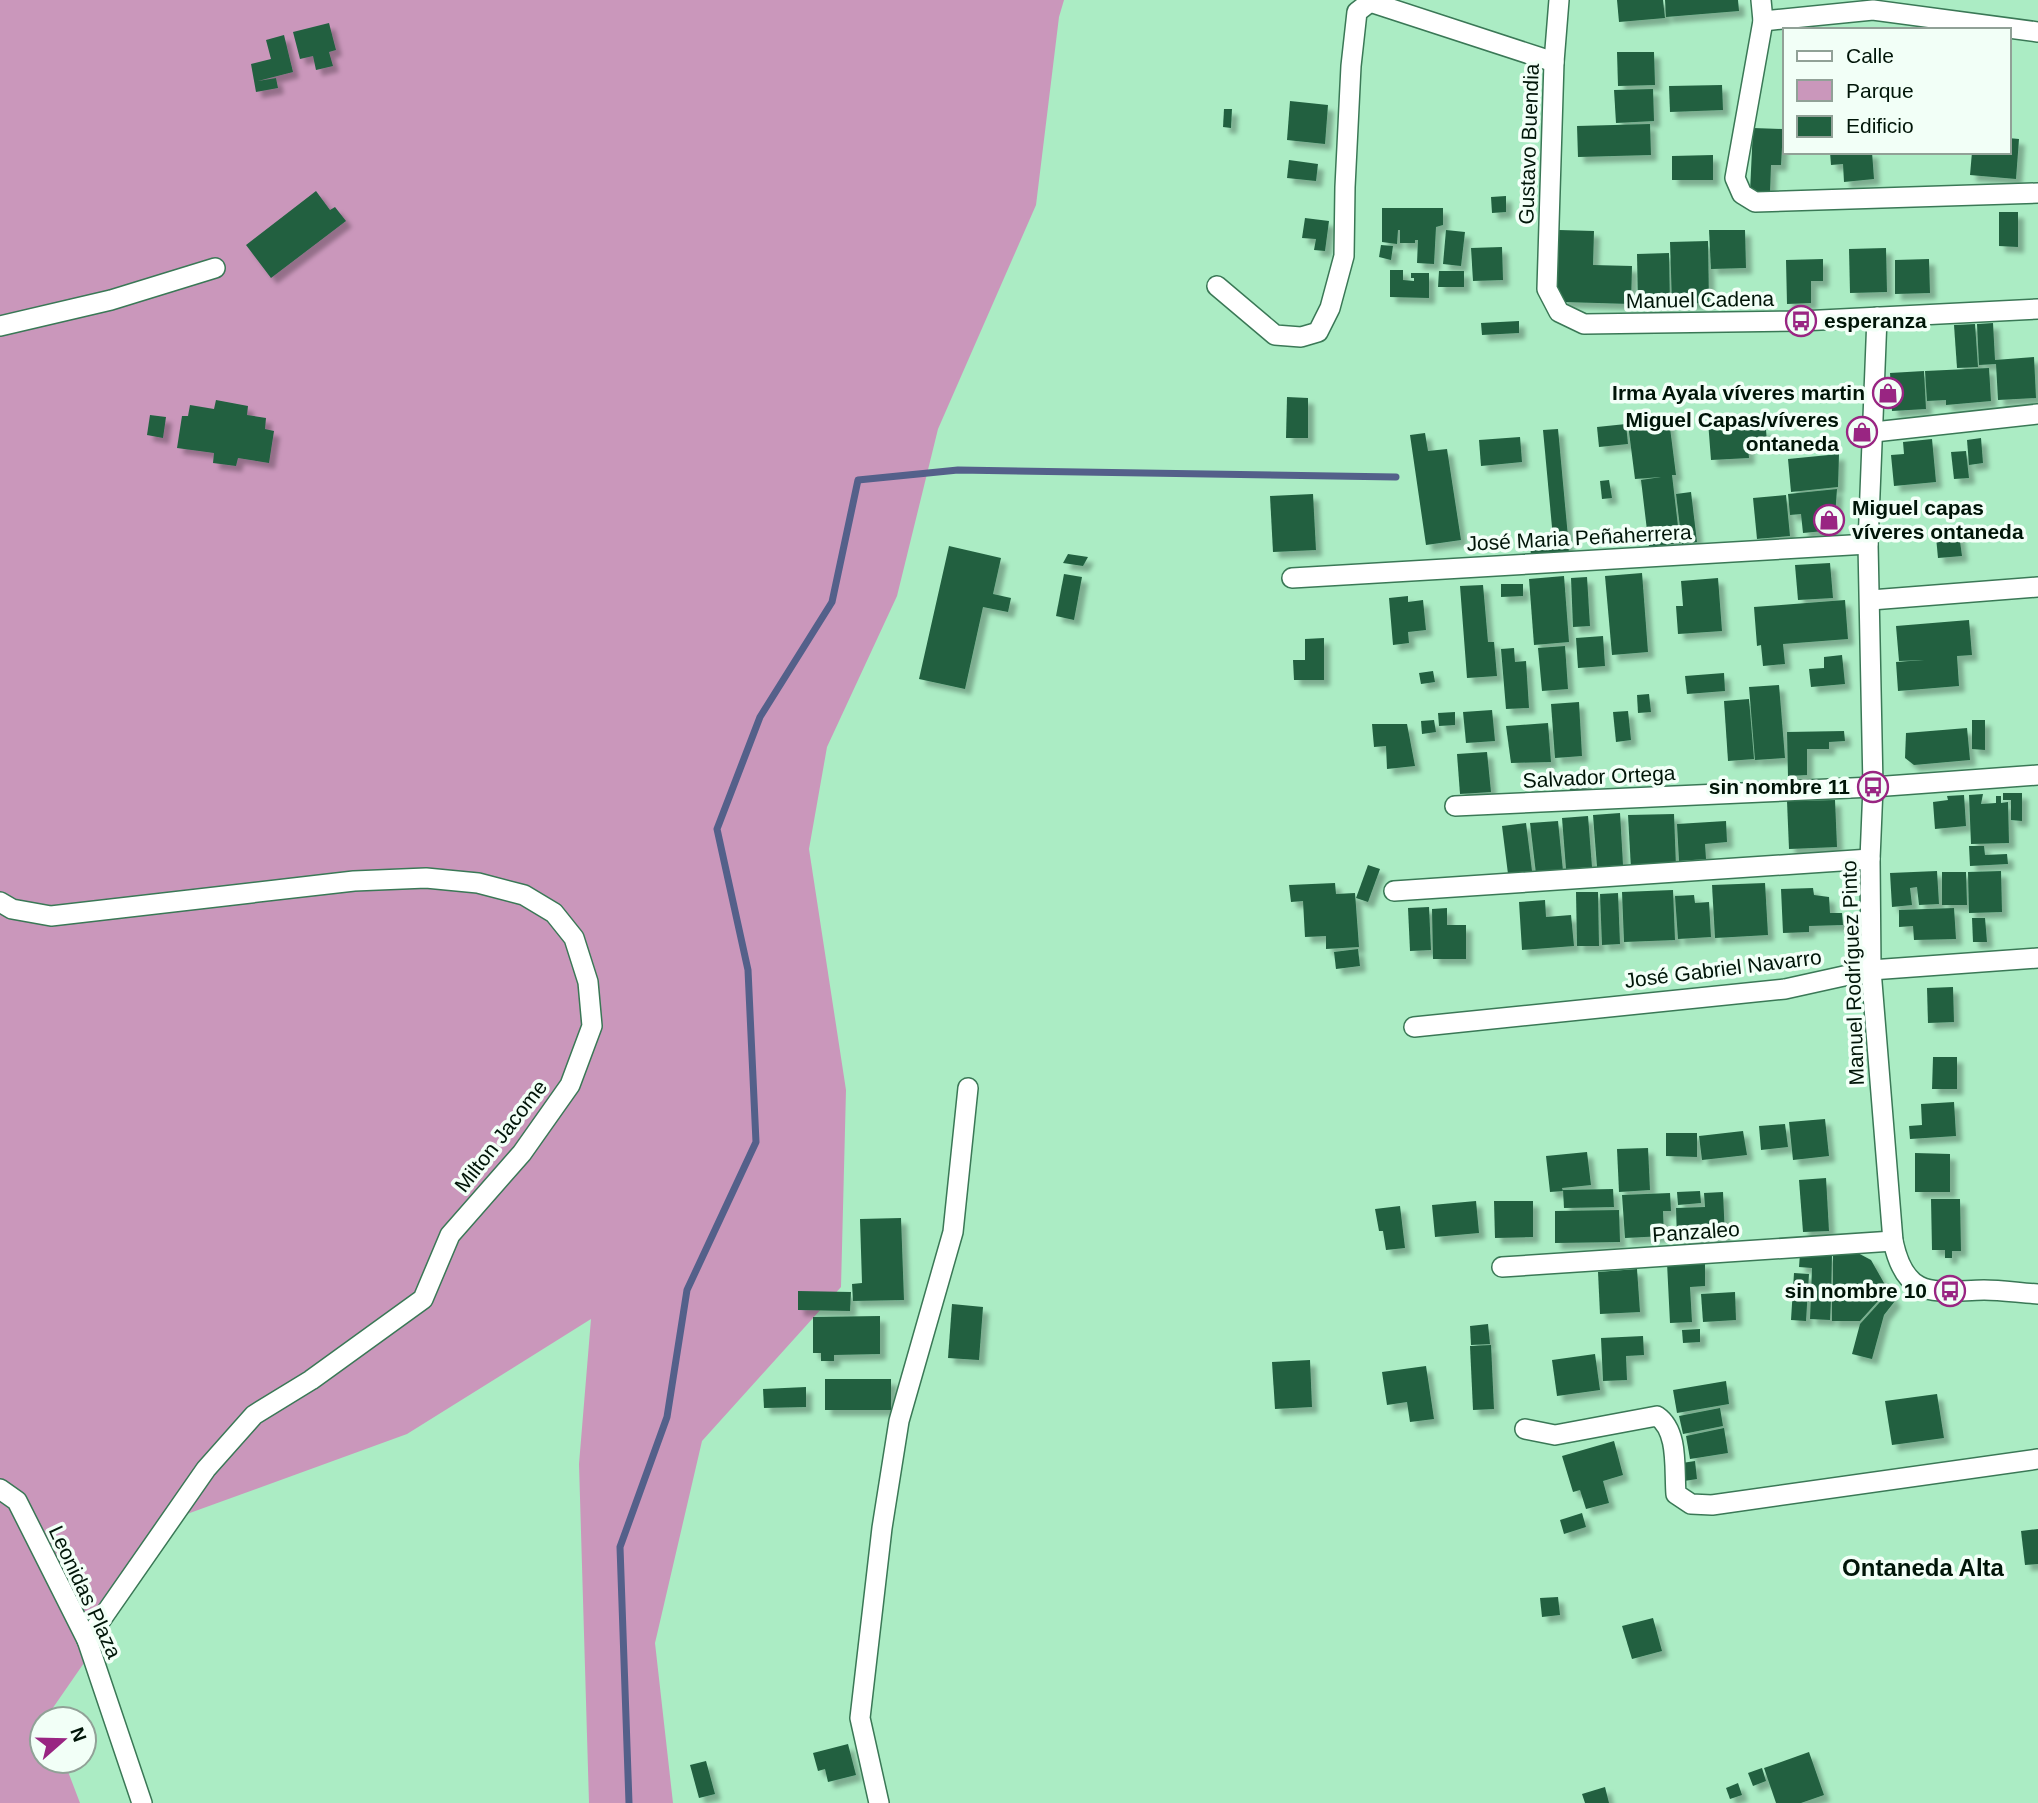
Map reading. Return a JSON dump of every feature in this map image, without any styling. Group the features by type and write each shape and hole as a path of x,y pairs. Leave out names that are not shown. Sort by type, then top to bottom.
{"street":[{"name":"Gustavo Buendia","path":"1547,289 1554,62 1559,0"},
{"path":"1761,0 1763,21 1735,178 1742,194 1755,202 2038,193"},
{"path":"1217,286 1275,335 1301,337 1318,332 1330,309 1344,256 1345,187 1357,12 1370,2 1554,62"},
{"path":"1763,21 1877,5 2038,32"},
{"path":"0,326 111,300 215,268"},
{"name":"Manuel Cadena","path":"1547,289 1559,312 1584,324 1801,321 2038,309"},
{"name":"Manuel Rodríguez Pinto","path":"1877,317 1868,544 1873,787 1870,859 1871,970 1893,1241 1896,1257 1903,1271 1913,1283 1931,1292 1992,1290 2038,1294"},
{"path":"1874,432 2038,414"},
{"name":"José Maria Peñaherrera","path":"1292,578 1868,544"},
{"path":"1871,600 2038,587"},
{"name":"Salvador Ortega","path":"1455,806 1873,787 2038,775"},
{"path":"1394,891 1870,859"},
{"name":"Milton Jacome","path":"0,902 12,909 51,916 354,881 425,878 478,883 524,895 554,913 574,938 588,982 592,1026 570,1085 522,1153 450,1236 423,1299 311,1380 254,1415 206,1469 87,1640"},
{"name":"José Gabriel Navarro","path":"1414,1027 1785,989 1871,970 2038,958"},
{"path":"879,1803 860,1718 882,1528 899,1421 953,1232 968,1088"},
{"name":"Panzaleo","path":"1503,1267 1893,1241"},
{"path":"1525,1429 1555,1435 1657,1416 1666,1422 1672,1436 1676,1494 1692,1504 1712,1505 2038,1459"},
{"name":"Leonidas Plaza","path":"0,1489 17,1502 87,1640 142,1803"}],"green space":[{"path":"0,0 1064,0 1059,17 1036,205 938,429 897,596 827,747 809,849 846,1090 841,1287 702,1441 655,1643 673,1803 589,1803 579,1464 591,1319 407,1434 187,1514 55,1705 28,1705 28,1775 69,1775 80,1803 0,1803"}],"building":[{"path":"1617,0 1663,0 1665,18 1619,22"},
{"path":"1665,0 1738,0 1739,11 1666,17"},
{"path":"329,23 336,50 329,52 333,66 316,70 313,56 300,59 293,32"},
{"path":"284,35 293,72 258,81 276,78 278,88 256,92 251,64 271,59 266,40"},
{"path":"1617,52 1654,52 1655,85 1618,86"},
{"path":"1722,85 1723,110 1670,112 1669,86"},
{"path":"1653,89 1654,121 1616,123 1614,90"},
{"path":"1290,101 1328,105 1325,144 1287,140"},
{"path":"1224,109 1232,109 1231,128 1223,127"},
{"path":"1650,124 1651,155 1578,157 1577,126"},
{"path":"1753,128 1783,129 1781,165 1771,165 1770,193 1750,192"},
{"path":"2010,138 2019,139 2016,179 1970,175 1972,154 2010,154"},
{"path":"1830,154 1872,154 1874,179 1844,182 1843,164 1831,165"},
{"path":"1713,155 1713,180 1672,180 1672,156"},
{"path":"1289,160 1318,164 1316,181 1287,178"},
{"path":"316,191 330,210 335,207 346,221 271,278 246,245"},
{"path":"1506,196 1506,212 1492,213 1491,197"},
{"path":"1382,208 1443,208 1443,225 1436,227 1434,264 1417,263 1418,240 1415,240 1415,243 1400,243 1400,230 1397,244 1382,242"},
{"path":"1999,212 2018,212 2018,247 1999,246"},
{"path":"1305,218 1329,221 1325,251 1314,250 1316,239 1302,238"},
{"path":"1446,230 1465,232 1461,266 1443,264"},
{"path":"1559,230 1594,231 1593,265 1632,266 1631,304 1564,302 1552,287"},
{"path":"1709,230 1745,230 1746,268 1711,269"},
{"path":"1708,241 1709,303 1672,304 1670,242"},
{"path":"1381,245 1393,246 1391,260 1379,257"},
{"path":"1502,247 1503,280 1473,281 1471,248"},
{"path":"1886,248 1887,292 1850,293 1849,249"},
{"path":"1669,253 1670,305 1638,305 1637,254"},
{"path":"1823,259 1823,281 1811,281 1811,303 1787,304 1786,260"},
{"path":"1929,259 1930,293 1895,294 1895,260"},
{"path":"1390,270 1403,270 1403,280 1414,281 1411,273 1429,273 1429,298 1390,297"},
{"path":"1439,271 1464,271 1464,287 1438,287"},
{"path":"1519,321 1519,333 1482,335 1481,323"},
{"path":"1993,323 1995,360 2034,357 2036,398 1998,400 1996,364 1979,365 1977,324"},
{"path":"1975,324 1978,367 1957,368 1954,325"},
{"path":"1989,368 1991,401 1946,405 1946,400 1927,401 1925,371"},
{"path":"1924,371 1926,409 1892,411 1890,373"},
{"path":"1287,397 1308,398 1308,438 1286,438"},
{"path":"216,400 248,406 247,415 266,418 265,429 274,431 269,463 238,458 236,466 213,463 214,453 177,448 182,416 188,416 190,405 214,409"},
{"path":"150,415 166,417 163,438 147,435"},
{"path":"1746,419 1747,430 1766,429 1767,443 1748,445 1749,458 1711,460 1708,421"},
{"path":"1669,420 1680,543 1649,547 1641,480 1661,477 1635,479 1628,424"},
{"path":"1626,424 1628,444 1599,447 1597,427"},
{"path":"1558,429 1568,537 1553,538 1543,430"},
{"path":"1425,433 1428,451 1447,449 1461,540 1426,545 1410,435"},
{"path":"1520,437 1522,462 1481,466 1479,440"},
{"path":"1981,438 1983,463 1969,465 1967,440"},
{"path":"1932,439 1936,482 1894,486 1891,455 1904,454 1903,442"},
{"path":"1966,451 1969,478 1954,479 1951,452"},
{"path":"1839,454 1838,487 1791,492 1788,459"},
{"path":"1609,480 1612,498 1602,499 1600,481"},
{"path":"1837,489 1834,530 1803,533 1801,514 1790,515 1788,494"},
{"path":"1691,492 1697,542 1682,544 1676,494"},
{"path":"1313,494 1316,550 1273,552 1270,496"},
{"path":"1786,495 1790,536 1757,539 1753,498"},
{"path":"1959,534 1962,556 1938,558 1936,537"},
{"path":"1567,538 1569,552 1531,556 1530,542"},
{"path":"949,546 1001,558 993,594 1011,598 1008,612 983,607 965,689 919,679"},
{"path":"1068,554 1088,557 1083,566 1063,563"},
{"path":"1830,563 1833,598 1798,600 1795,565"},
{"path":"1642,573 1648,652 1612,655 1605,576"},
{"path":"1064,574 1082,577 1074,620 1056,616"},
{"path":"1564,576 1569,642 1534,645 1529,579"},
{"path":"1587,577 1590,626 1573,627 1571,578"},
{"path":"1718,578 1722,631 1678,634 1676,606 1683,606 1681,581"},
{"path":"1501,584 1523,584 1523,596 1501,597"},
{"path":"1483,585 1488,642 1494,642 1497,676 1467,678 1460,586"},
{"path":"1408,596 1408,602 1423,600 1426,630 1408,632 1409,643 1393,645 1389,598"},
{"path":"1845,600 1848,639 1783,644 1785,664 1763,666 1761,645 1757,646 1754,607"},
{"path":"1969,620 1972,655 1957,656 1959,686 1898,691 1896,662 1924,660 1899,661 1896,626"},
{"path":"1603,636 1605,666 1578,668 1576,638"},
{"path":"1324,638 1324,680 1294,680 1293,660 1305,660 1305,639"},
{"path":"1565,646 1568,689 1542,691 1538,648"},
{"path":"1514,648 1515,662 1526,661 1529,708 1506,709 1501,649"},
{"path":"1842,655 1845,684 1811,687 1809,669 1824,668 1824,657"},
{"path":"1433,671 1435,682 1421,684 1419,673"},
{"path":"1724,673 1725,691 1687,694 1685,676"},
{"path":"1779,685 1785,758 1755,760 1749,687"},
{"path":"1649,694 1651,712 1638,713 1637,695"},
{"path":"1749,699 1754,759 1728,761 1724,701"},
{"path":"1579,702 1582,756 1555,758 1551,704"},
{"path":"1492,710 1495,741 1466,743 1463,712"},
{"path":"1628,711 1631,740 1616,742 1613,712"},
{"path":"1455,712 1455,725 1439,726 1438,713"},
{"path":"1434,720 1436,732 1422,734 1421,721"},
{"path":"1972,720 1985,720 1985,750 1972,749"},
{"path":"1548,723 1551,762 1511,763 1506,726"},
{"path":"1372,724 1407,724 1415,766 1387,769 1386,746 1374,747"},
{"path":"1967,728 1970,760 1914,765 1905,758 1906,733"},
{"path":"1844,731 1845,741 1829,742 1829,749 1807,749 1807,775 1788,776 1787,732"},
{"path":"1487,752 1491,792 1460,794 1457,754"},
{"path":"1585,776 1587,791 1570,791 1569,777"},
{"path":"2003,793 2022,793 2022,821 2011,820 2011,800 2003,800"},
{"path":"1983,794 1981,804 1996,803 1996,796 2001,796 2001,803 2008,802 2009,843 1971,844 1969,795"},
{"path":"1964,795 1966,826 1935,829 1933,802 1948,800 1947,796"},
{"path":"1835,800 1837,847 1789,849 1787,801"},
{"path":"1620,813 1623,865 1597,867 1593,815"},
{"path":"1674,814 1676,867 1631,869 1628,815"},
{"path":"1588,816 1592,867 1566,869 1562,818"},
{"path":"1558,821 1563,871 1536,874 1530,823"},
{"path":"1726,821 1727,842 1705,844 1706,859 1679,861 1677,824"},
{"path":"1526,823 1532,871 1508,874 1502,826"},
{"path":"1969,846 1984,846 1985,855 2007,854 2008,864 1970,866"},
{"path":"1368,865 1380,869 1368,902 1356,898"},
{"path":"1937,871 1939,904 1919,905 1917,887 1910,888 1912,905 1892,907 1890,873"},
{"path":"2001,871 2002,912 1969,913 1968,872"},
{"path":"1942,872 1966,872 1967,905 1942,905"},
{"path":"1335,883 1336,894 1355,893 1359,947 1326,949 1326,936 1305,937 1303,901 1291,902 1289,885"},
{"path":"1765,883 1768,935 1715,938 1712,885"},
{"path":"1813,888 1814,895 1829,897 1830,913 1842,913 1843,925 1809,926 1809,932 1783,933 1781,889"},
{"path":"1673,890 1675,940 1624,942 1622,892"},
{"path":"1576,892 1598,892 1599,946 1577,946"},
{"path":"1618,893 1620,944 1602,945 1600,894"},
{"path":"1694,895 1695,903 1709,902 1711,937 1678,939 1675,896"},
{"path":"1545,900 1546,917 1571,915 1574,946 1522,950 1519,902"},
{"path":"1429,907 1431,950 1410,951 1408,908"},
{"path":"1447,908 1447,925 1466,925 1466,959 1433,959 1432,909"},
{"path":"1954,908 1956,939 1914,940 1913,926 1899,927 1899,910"},
{"path":"1972,918 1985,918 1987,942 1973,942"},
{"path":"1358,949 1360,966 1336,969 1334,952"},
{"path":"1953,987 1954,1022 1928,1023 1927,988"},
{"path":"1933,1057 1957,1057 1957,1089 1932,1089"},
{"path":"1954,1102 1956,1136 1910,1139 1909,1126 1922,1125 1921,1104"},
{"path":"1825,1119 1829,1156 1793,1160 1789,1122"},
{"path":"1785,1124 1788,1147 1761,1150 1759,1126"},
{"path":"1743,1131 1747,1155 1702,1160 1699,1136"},
{"path":"1666,1133 1697,1133 1697,1157 1666,1156"},
{"path":"1648,1148 1650,1190 1619,1192 1617,1149"},
{"path":"1587,1152 1591,1185 1550,1192 1546,1156"},
{"path":"1915,1153 1950,1154 1950,1192 1915,1192"},
{"path":"1826,1178 1829,1231 1803,1232 1799,1180"},
{"path":"1613,1189 1614,1207 1564,1208 1563,1190"},
{"path":"1700,1191 1701,1203 1678,1205 1677,1192"},
{"path":"1723,1192 1725,1237 1677,1239 1676,1208 1705,1207 1704,1193"},
{"path":"1670,1193 1671,1211 1663,1211 1664,1236 1625,1238 1622,1195"},
{"path":"1931,1199 1960,1199 1961,1251 1952,1251 1952,1258 1945,1258 1945,1250 1932,1250"},
{"path":"1476,1201 1479,1233 1435,1237 1432,1205"},
{"path":"1494,1201 1533,1201 1533,1237 1495,1238"},
{"path":"1400,1206 1405,1248 1386,1250 1375,1209"},
{"path":"1619,1210 1620,1242 1555,1243 1555,1211"},
{"path":"901,1218 904,1300 853,1301 852,1284 862,1283 860,1219"},
{"path":"1833,1252 1856,1252 1871,1260 1888,1290 1860,1321 1832,1321 1832,1299 1860,1300 1833,1298"},
{"path":"1800,1253 1832,1254 1831,1298 1825,1298 1831,1299 1830,1320 1810,1319 1812,1268 1799,1267"},
{"path":"1705,1262 1705,1286 1690,1287 1692,1322 1670,1323 1667,1263"},
{"path":"1637,1269 1640,1312 1600,1314 1598,1272"},
{"path":"1794,1273 1809,1274 1806,1321 1791,1320"},
{"path":"798,1291 851,1292 850,1311 798,1310"},
{"path":"1735,1292 1736,1320 1703,1322 1701,1294"},
{"path":"1889,1292 1895,1301 1884,1315 1872,1359 1852,1354 1860,1324"},
{"path":"952,1304 983,1307 979,1360 948,1358"},
{"path":"880,1316 880,1354 834,1355 834,1361 821,1361 821,1353 813,1353 813,1317"},
{"path":"1488,1324 1490,1344 1471,1345 1470,1326"},
{"path":"1700,1329 1700,1342 1683,1343 1682,1330"},
{"path":"1643,1336 1644,1355 1626,1356 1627,1380 1603,1381 1601,1338"},
{"path":"1491,1345 1494,1409 1473,1410 1470,1346"},
{"path":"1595,1354 1600,1390 1557,1396 1552,1360"},
{"path":"1310,1360 1312,1407 1275,1409 1272,1362"},
{"path":"1426,1366 1434,1419 1410,1422 1407,1402 1387,1405 1382,1372"},
{"path":"825,1379 891,1379 891,1410 825,1410"},
{"path":"1726,1381 1729,1404 1677,1413 1673,1390"},
{"path":"806,1387 806,1407 764,1408 763,1389"},
{"path":"1937,1394 1944,1438 1892,1445 1885,1401"},
{"path":"1720,1408 1723,1426 1683,1434 1679,1416"},
{"path":"1724,1428 1728,1453 1690,1459 1686,1436"},
{"path":"1614,1441 1623,1475 1603,1481 1609,1503 1586,1509 1580,1490 1573,1492 1562,1456"},
{"path":"1695,1461 1697,1479 1684,1481 1682,1463"},
{"path":"1582,1513 1586,1527 1564,1534 1560,1520"},
{"path":"2038,1529 2038,1564 2025,1565 2021,1531"},
{"path":"1558,1597 1560,1615 1542,1617 1540,1598"},
{"path":"1653,1618 1662,1651 1632,1659 1622,1626"},
{"path":"848,1744 856,1775 828,1782 825,1769 818,1771 813,1753"},
{"path":"1809,1752 1824,1795 1801,1803 1776,1803 1764,1768"},
{"path":"706,1761 715,1794 699,1798 690,1765"},
{"path":"1762,1768 1766,1781 1753,1786 1748,1773"},
{"path":"1738,1783 1742,1795 1730,1799 1726,1788"},
{"path":"1605,1787 1609,1803 1585,1803 1582,1794"}],"waterway":[{"path":"629,1803 620,1547 667,1417 687,1290 756,1142 748,970 717,829 760,717 832,602 858,480 958,470 1396,477"}],"place":[{"name":"esperanza","path":"1801,321"},
{"name":"Irma Ayala víveres martin","path":"1888,393"},
{"name":"Miguel Capas/víveres ontaneda","path":"1862,432"},
{"name":"Miguel capas víveres ontaneda","path":"1829,520"},
{"name":"sin nombre 11","path":"1873,787"},
{"name":"sin nombre 10","path":"1950,1291"}],"district":[{"name":"Ontaneda Alta","path":"1923,1568"}]}
